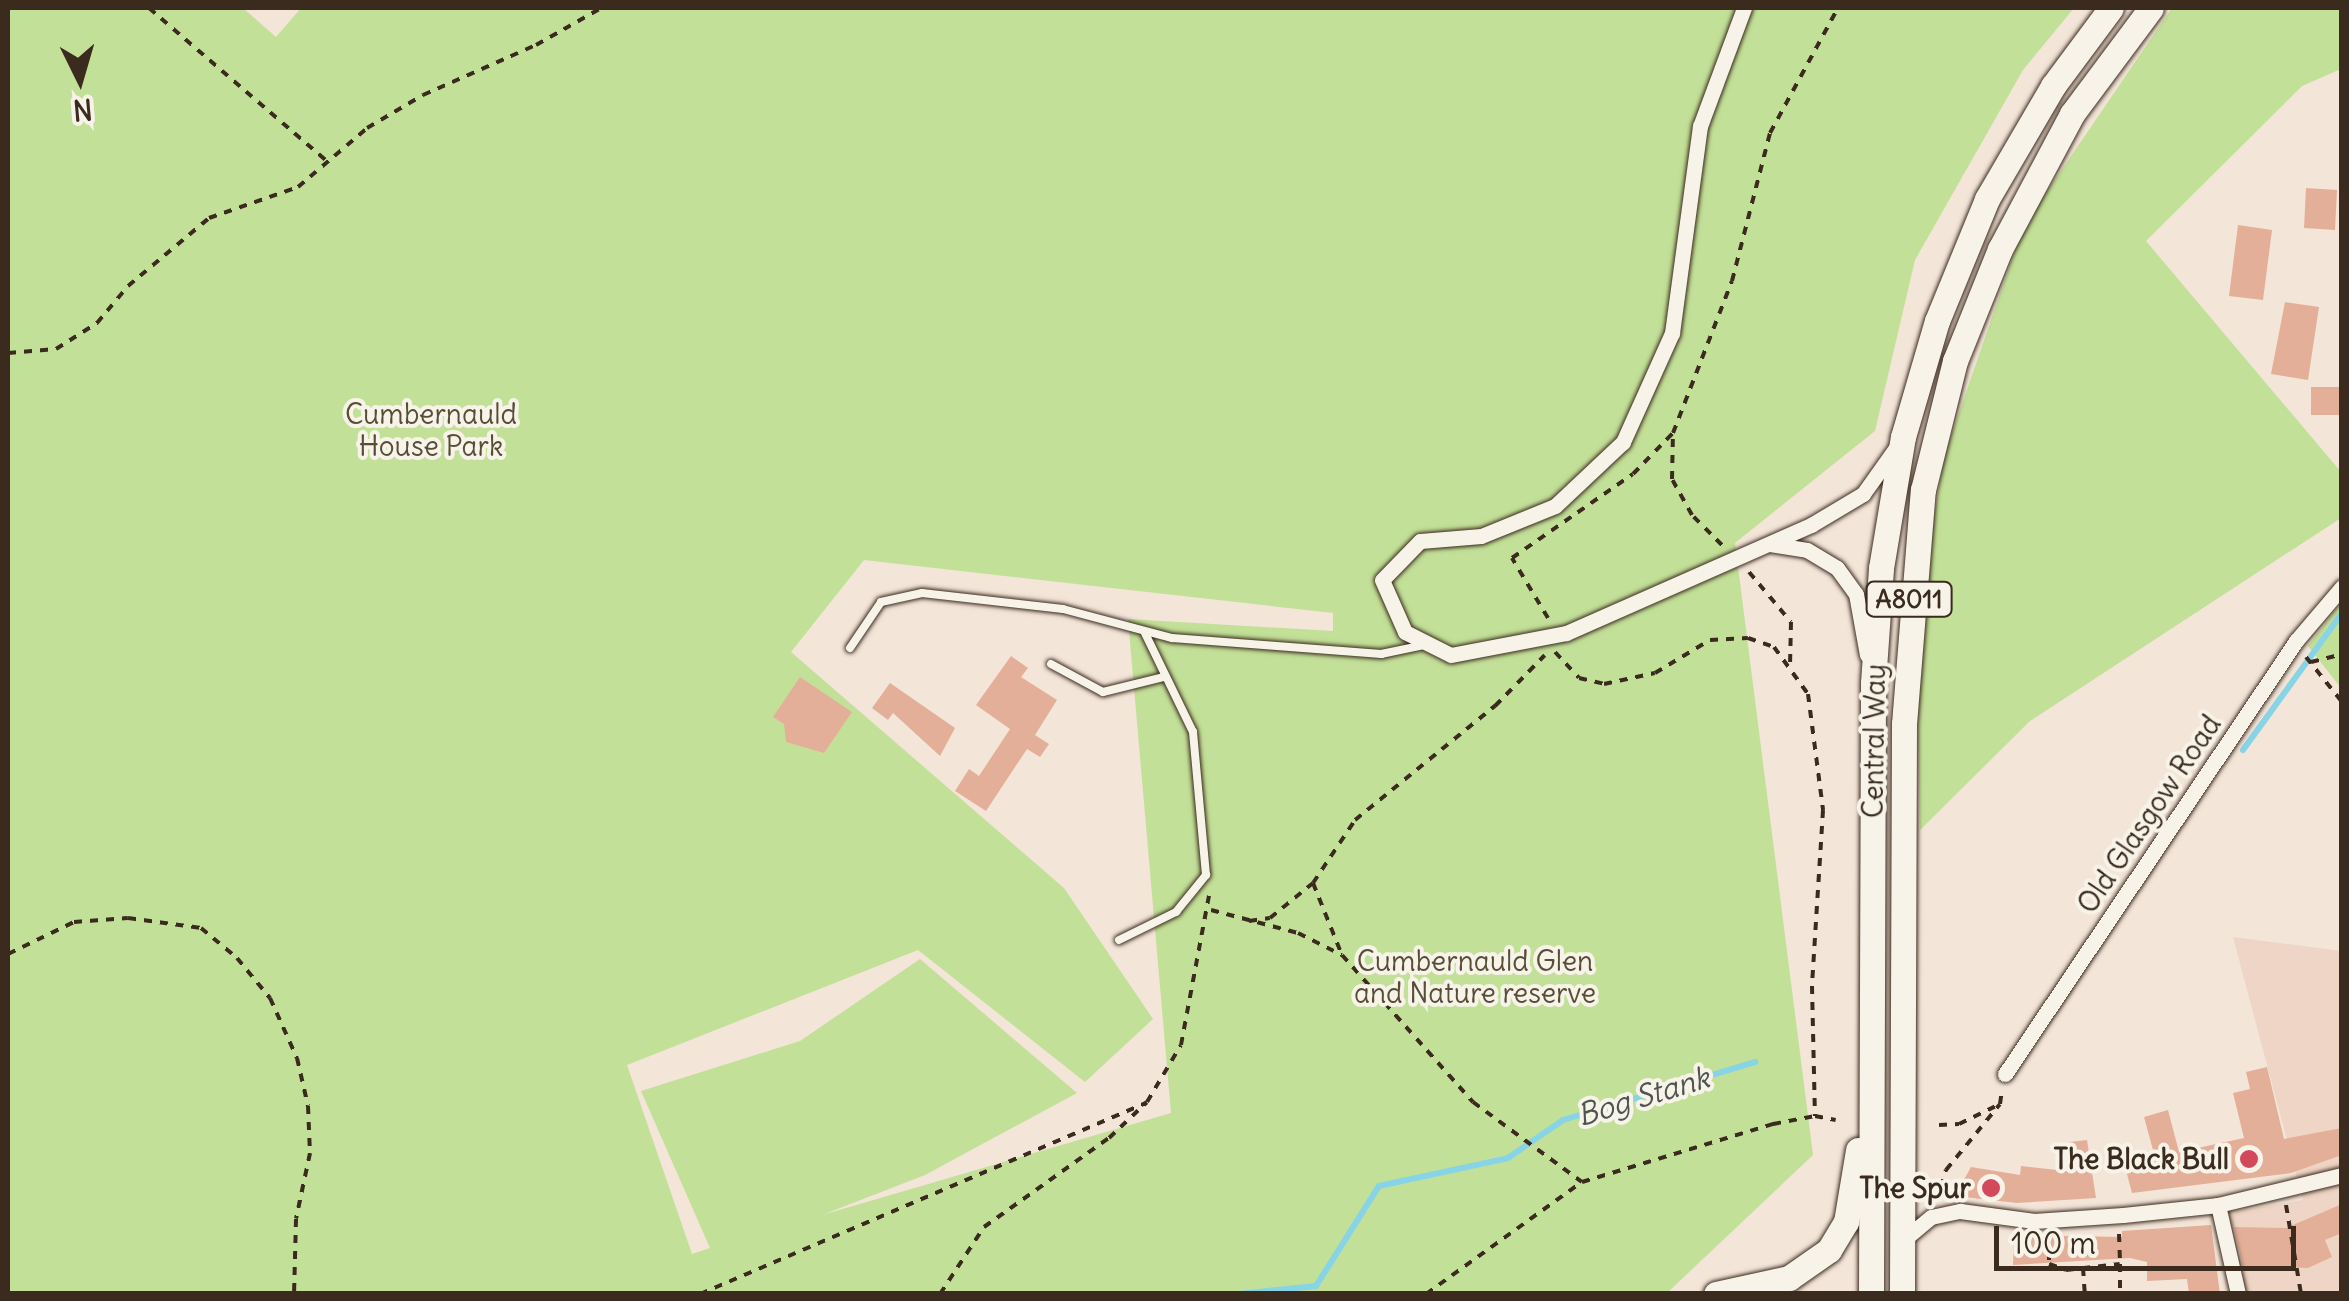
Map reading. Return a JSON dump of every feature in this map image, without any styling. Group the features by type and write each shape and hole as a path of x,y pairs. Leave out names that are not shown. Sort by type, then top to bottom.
{"main road":[{"name":"Central Way","path":"1871,1294 1868,987 1873,683 1881,568 1903,437 1937,321 1987,199 2053,86 2111,8"},
{"name":"Central Way","path":"1902,1294 1905,656 1923,490 1955,361 2000,248 2072,114 2151,8"},
{"path":"1716,1294 1806,1269 1841,1233 1856,1178 1868,987"},
{"path":"1901,1245 1918,1294"}],"street":[{"path":"1744,8 1700,126 1672,333 1623,442 1556,506 1480,536 1420,541 1382,580 1405,632 1451,655 1559,634 1739,557 1862,494 1903,437"},
{"path":"1766,543 1807,550 1837,568 1856,594 1873,683"},
{"name":"Old Glasgow Road","path":"2005,1074 2296,640 2342,587"},
{"path":"1901,1245 1931,1217 1960,1211 2034,1221 2218,1206 2342,1175"},
{"path":"2218,1206 2238,1294"}],"lane":[{"path":"850,648 881,602 922,593 1063,609 1144,631 1381,654 1430,644"},
{"path":"1119,940 1176,912 1206,875 1193,732 1144,631"},
{"path":"1051,664 1103,692 1164,676"}],"path":[{"path":"149,8 328,162"},
{"path":"8,353 56,348 97,322 128,286 209,218 298,187 367,128 424,94 536,45 601,8"},
{"path":"1790,665 1791,622 1761,594 1739,557 1692,514 1672,479 1673,433 1732,281 1770,133 1838,8"},
{"path":"1559,634 1514,571 1512,558 1633,474 1673,433"},
{"path":"1249,921 1270,918 1312,883 1355,820 1495,706 1551,648 1579,678 1604,684 1655,673 1710,640 1748,638 1774,646 1808,694 1823,810 1812,986 1814,1116"},
{"path":"2342,654 2311,662 2342,702"},
{"path":"940,1294 984,1227 1109,1138 1147,1102 1180,1045 1211,910 1206,875"},
{"path":"1312,883 1342,955 1438,1067 1582,1182"},
{"path":"1211,910 1342,955"},
{"path":"8,954 74,922 128,918 201,928 237,958 270,998 297,1058 308,1106 310,1152 296,1219 294,1294"},
{"path":"1960,1211 1940,1187 1946,1170 2000,1104 2005,1074"},
{"path":"700,1294 1147,1102"},
{"path":"1939,1125 1959,1124 2000,1104"},
{"path":"1426,1294 1582,1182 1814,1116 1836,1120"},
{"path":"2284,1191 2301,1294"},
{"path":"2120,1227 2120,1294"},
{"path":"2049,1232 2049,1264 2083,1268 2120,1264"},
{"path":"2083,1268 2084,1294"}],"shaded area":[{"path":"2233,937 2341,951 2341,1293 2243,1293 2224,1213 2303,1200"}],"green space":[{"name":"Cumbernauld House Park","path":"8,8 243,8 276,37 301,8 2074,8 2023,70 1915,260 1875,431 1735,543 1813,1155 1667,1293 8,1293","holes":["864,560 1333,613 1333,631 1128,619 1171,1113 822,1215 925,1175 1077,1093 920,959 800,1041 641,1091 710,1248 692,1254 627,1065 918,950 1085,1082 1153,1019 1064,888 791,652"]},
{"path":"2172,8 2341,8 2341,69 2302,86 2146,241 2341,472 2341,518 2030,721 1920,830 1916,628 1944,456 2024,225"},
{"path":"2342,603 2341,688 2308,646"}],"building":[{"path":"2306,188 2337,190 2335,230 2304,228"},
{"path":"2238,225 2272,230 2263,300 2229,296"},
{"path":"2285,302 2319,307 2308,380 2271,374"},
{"path":"2311,387 2342,387 2342,415 2311,415"},
{"path":"1011,656 1028,668 1021,677 1057,700 1035,735 1049,744 1040,757 1027,749 986,811 955,791 969,769 979,776 1010,729 976,705"},
{"path":"800,677 852,712 824,753 786,742 784,724 773,717"},
{"path":"890,683 955,728 940,756 893,713 888,720 872,708"},
{"path":"2267,1067 2284,1139 2342,1128 2342,1155 2291,1173 2132,1193 2123,1159 2153,1150 2144,1117 2168,1110 2179,1152 2244,1138 2233,1093 2250,1089 2246,1072"},
{"path":"2087,1140 2096,1198 2017,1203 1955,1196 1971,1167 2020,1175 2021,1166 2075,1172 2070,1142"},
{"path":"2342,1204 2342,1233 2325,1240 2332,1257 2308,1268 2243,1266 2234,1227 2286,1228"},
{"path":"2211,1225 2220,1294 2189,1294 2187,1279 2147,1281 2147,1262 2130,1258 2013,1265 2014,1235 2122,1237 2122,1231"}],"waterway":[{"name":"Bog Stank","path":"2243,750 2342,613"},
{"name":"Bog Stank","path":"1239,1294 1316,1286 1379,1186 1508,1158 1563,1120 1755,1062"}],"place":[{"name":"The Black Bull","path":"2249,1159"},
{"name":"The Spur","path":"1991,1188"}],"park label":[{"name":"Cumbernauld Glen and Nature reserve","path":"1475,977"}]}
